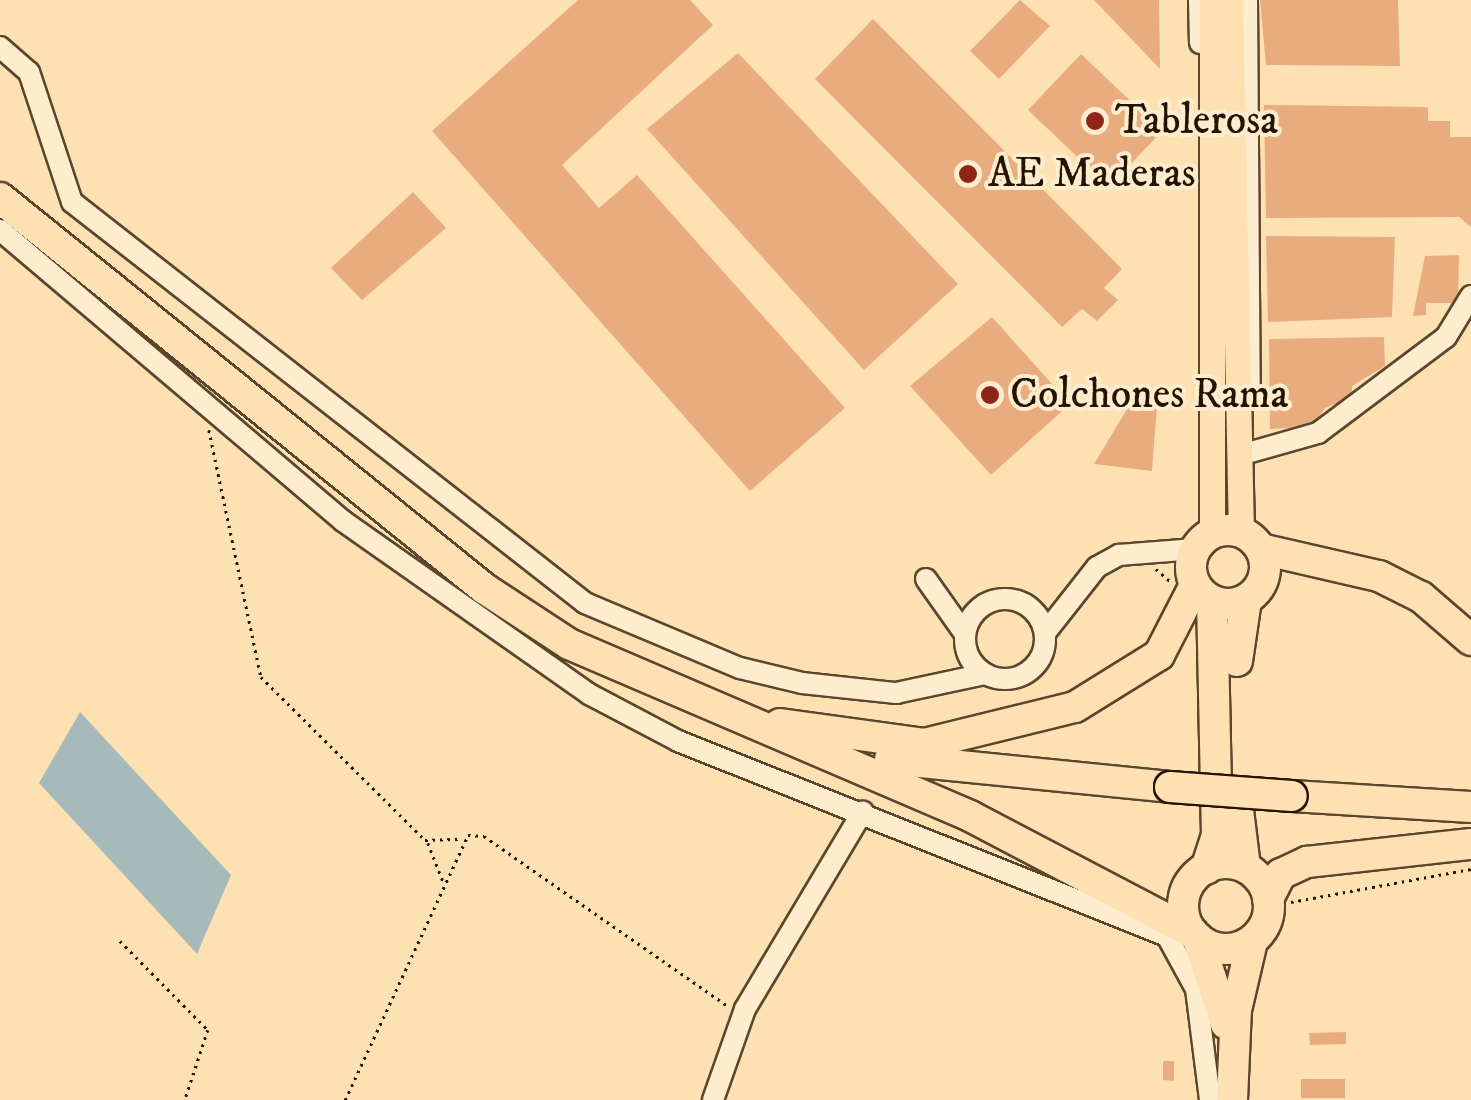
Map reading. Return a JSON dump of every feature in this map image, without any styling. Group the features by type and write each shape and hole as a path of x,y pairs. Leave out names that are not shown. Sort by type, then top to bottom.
{"highway":[{"path":"0,198 485,589 569,644 692,704 970,816 1195,936 1230,949 1252,940"},
{"path":"1215,561 1246,600"},
{"path":"1215,561 1262,583 1246,600 1237,626 1244,867 1279,901"},
{"path":"1215,561 1379,576 1421,596 1471,640"},
{"path":"692,704 842,739 965,739 1126,683 1168,644 1215,561"},
{"path":"1215,561 1217,836 1206,868 1184,898 1231,1058"},
{"path":"770,734 930,765 1170,787 1471,807"},
{"path":"1212,1098 1231,1058 1252,940 1279,901 1281,874 1307,862 1471,844"},
{"path":"1206,868 1244,867"}],"main road":[{"path":"1212,0 1215,561"},
{"path":"1215,561 1230,0"}],"street":[{"path":"1199,0 1215,561"},
{"path":"1215,561 1251,452 1248,0"},
{"path":"0,48 29,72 72,202 530,567 638,630 740,668 896,693 985,674 1022,676 1041,658 1045,633 1076,585"},
{"path":"0,230 212,404 344,521 589,694 678,741 863,811 1167,936 1193,976 1212,1098"},
{"path":"1251,452 1318,433 1446,337 1471,296"},
{"path":"948,598 986,604 1076,585 1119,555 1149,561 1215,561"},
{"path":"926,579 948,598 985,674"},
{"path":"1016,600 1045,633"},
{"path":"896,693 932,680 965,639 986,604"},
{"path":"713,1100 742,1016 863,811"}],"path":[{"path":"212,404 206,412 261,677 425,840 443,883"},
{"path":"1149,561 1215,561"},
{"path":"425,840 484,836 742,1016"},
{"path":"345,1100 463,839"},
{"path":"1279,901 1471,868"},
{"path":"120,942 208,1030 185,1100"}],"shaded area":[{"path":"80,712 231,875 197,954 39,783"}],"building":[{"path":"578,0 690,0 713,25 562,165 599,208 637,175 845,408 750,491 432,131"},
{"name":"Tablerosa","path":"1020,0 1050,26 999,79 970,51"},
{"path":"1094,0 1159,0 1160,69"},
{"path":"1260,0 1398,0 1400,66 1266,65"},
{"name":"AE Maderas","path":"873,19 1122,269 1104,288 1118,300 1097,321 1082,309 1062,327 815,79"},
{"path":"738,53 958,284 864,370 647,129"},
{"name":"Tablerosa","path":"1081,54 1162,131 1109,187 1028,110"},
{"path":"1264,105 1428,107 1428,121 1450,121 1450,137 1471,137 1471,227 1459,217 1266,218"},
{"path":"413,192 446,228 362,300 331,268"},
{"path":"1266,236 1395,237 1392,317 1268,322"},
{"path":"1459,255 1458,303 1426,303 1426,315 1413,316 1425,256"},
{"name":"Colchones Rama","path":"992,317 1070,404 991,475 910,386"},
{"path":"1384,337 1385,366 1352,386 1352,397 1325,408 1312,427 1270,429 1269,339"},
{"path":"1151,386 1158,393 1152,471 1094,464 1138,391"},
{"path":"1346,1032 1346,1044 1310,1045 1309,1033"},
{"path":"1163,1061 1174,1061 1174,1081 1163,1080"},
{"path":"1301,1079 1345,1079 1345,1098 1301,1098"}],"place":[{"name":"Tablerosa","path":"1095,121"},
{"name":"AE Maderas","path":"968,174"},
{"name":"Colchones Rama","path":"990,395"}]}
